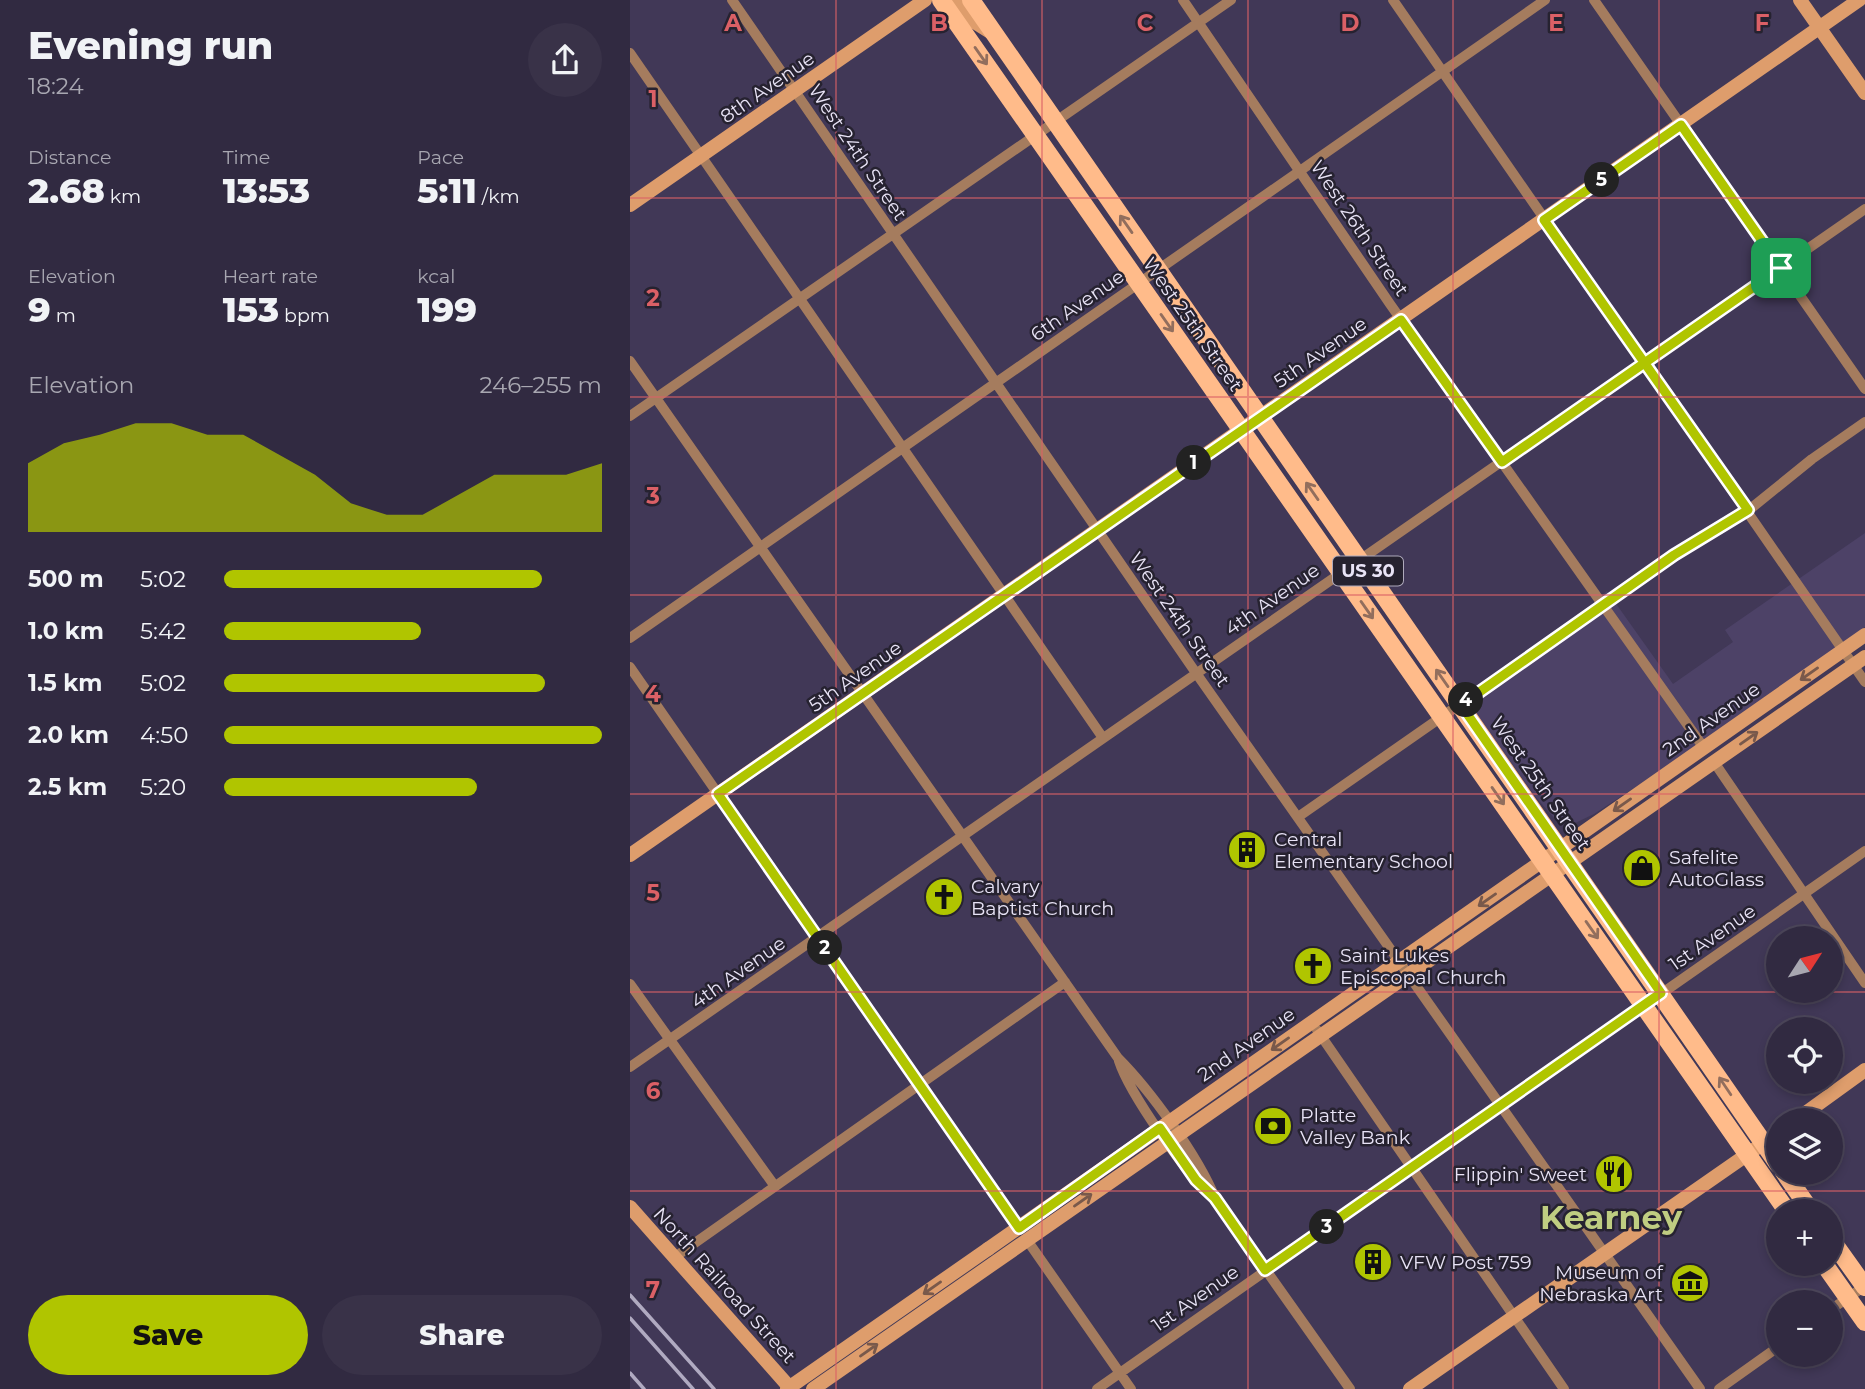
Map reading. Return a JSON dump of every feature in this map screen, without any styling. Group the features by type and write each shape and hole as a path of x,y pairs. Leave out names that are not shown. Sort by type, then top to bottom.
{"main road":[{"name":"8th Avenue","path":"630,205 925,0"},
{"name":"West 25th Street","path":"942,0 1747,1154"},
{"path":"955,0 975,23 996,36"},
{"name":"West 25th Street","path":"971,0 1661,993 1766,1131"},
{"path":"1800,0 1865,93"},
{"name":"5th Avenue","path":"630,855 1859,0"},
{"name":"2nd Avenue","path":"1168,1132 1321,1036 1409,975 1704,748 1865,635"},
{"name":"2nd Avenue","path":"1565,855 1714,762 1859,661"},
{"name":"2nd Avenue","path":"789,1389 1023,1234 1168,1132 1312,1022 1399,961 1548,867"},
{"path":"1813,1108 1865,1070"},
{"path":"1410,1389 1766,1141"},
{"name":"US 30","path":"1747,1154 1779,1199"},
{"name":"North Railroad Street","path":"630,1207 789,1389"},
{"name":"2nd Avenue","path":"813,1389 992,1255"},
{"path":"1843,1256 1865,1286"},
{"path":"1832,1276 1865,1322"}],"street":[{"name":"West 24th Street","path":"732,0 1097,531 1700,1389"},
{"name":"West 26th Street","path":"1183,0 1401,320 1704,748"},
{"path":"630,416 1231,0"},
{"path":"1393,0 1843,651 1859,661 1865,682"},
{"name":"6th Avenue","path":"630,638 1545,0"},
{"path":"1594,0 1865,389"},
{"path":"630,53 1103,738"},
{"name":"4th Avenue","path":"630,1067 1865,209"},
{"path":"630,361 1118,1058 1136,1076 1202,1188 1215,1198 1350,1389"},
{"path":"1298,817 1674,555 1748,510 1865,422"},
{"path":"630,667 1131,1389"},
{"path":"1714,762 1802,895 1865,983"},
{"name":"1st Avenue","path":"1097,1389 1865,851"},
{"path":"675,1257 1065,982"},
{"path":"630,984 774,1185"},
{"path":"1312,1022 1564,1389"},
{"path":"1843,1301 1865,1286"},
{"path":"1718,1389 1766,1355"}],"shaded area":[{"path":"1865,533 1865,627 1668,766 1594,814 1573,824 1555,819 1534,795 1462,693 1469,691 1584,612 1607,591 1673,684 1733,642 1725,630"}],"railway":[{"path":"630,1295 714,1389"},
{"path":"630,1318 693,1389"},
{"path":"630,1373 644,1389"}],"place":[{"name":"Central Elementary School","path":"1247,850"},
{"name":"Safelite AutoGlass","path":"1642,868"},
{"name":"Calvary Baptist Church","path":"944,897"},
{"name":"Saint Lukes Episcopal Church","path":"1313,966"},
{"name":"Platte Valley Bank","path":"1273,1126"},
{"name":"Flippin' Sweet","path":"1614,1174"},
{"name":"VFW Post 759","path":"1373,1262"},
{"name":"Museum of Nebraska Art","path":"1690,1283"}],"district":[{"name":"Kearney","path":"1611,1217"}],"route":[{"path":"1781,268 1645,363 1502,462 1401,320 718,794 1019,1228 1160,1128 1202,1188 1215,1198 1265,1270 1661,993 1461,705 1674,555 1748,510 1645,363 1544,220 1681,125 1781,268"}]}
